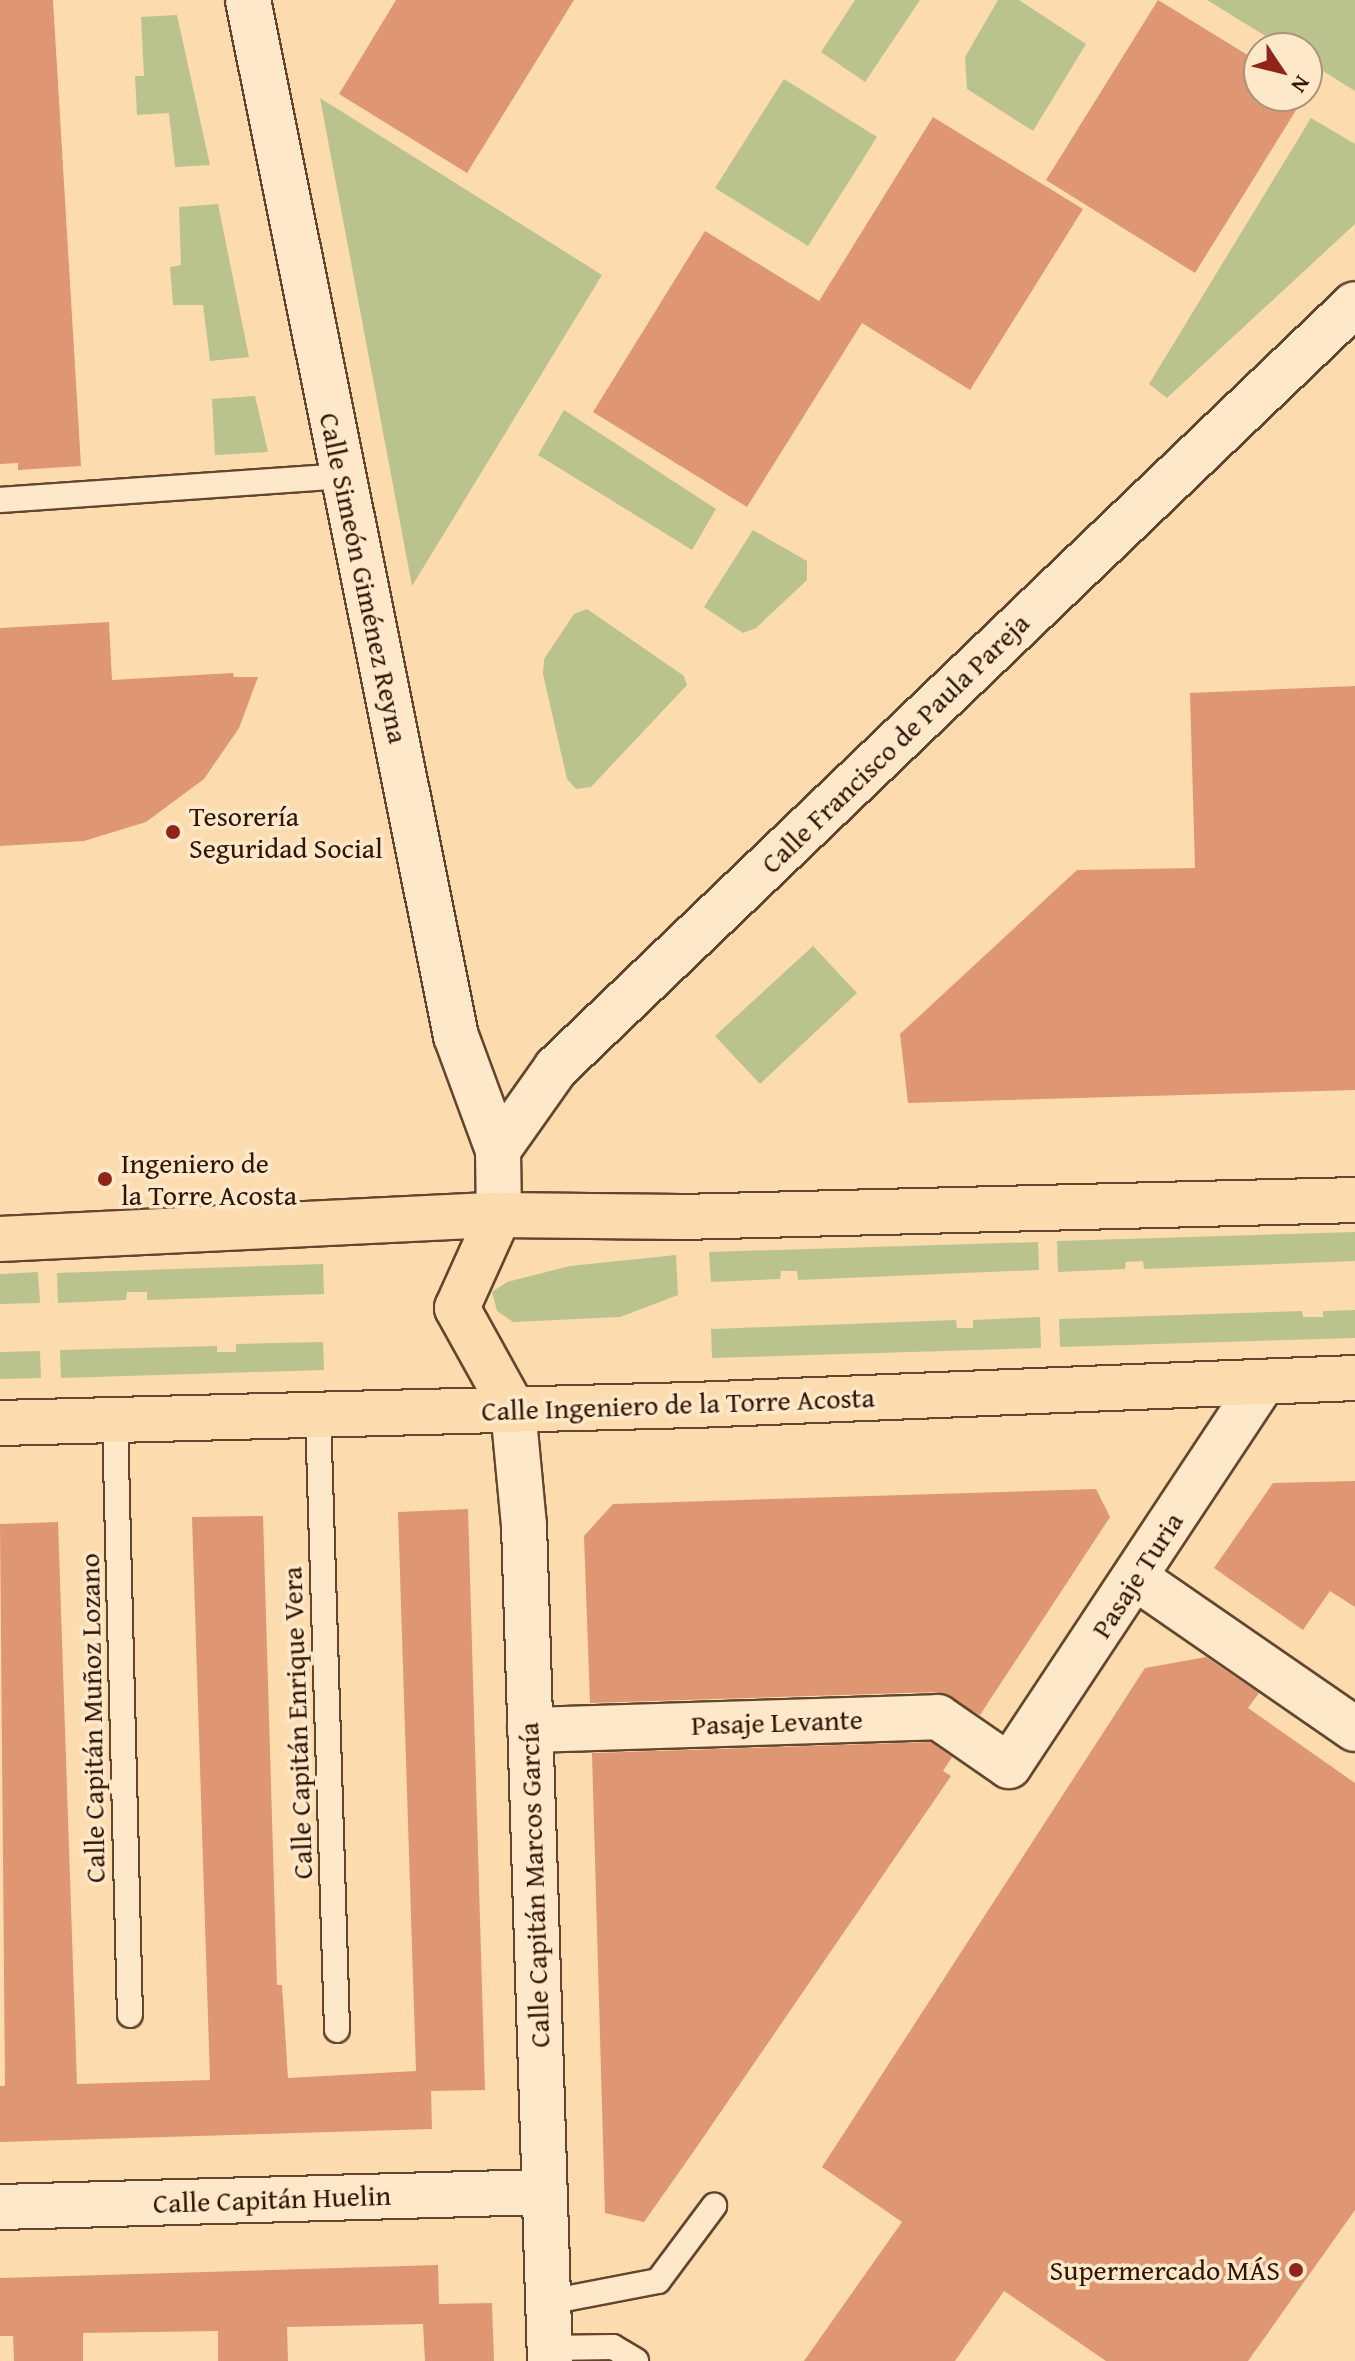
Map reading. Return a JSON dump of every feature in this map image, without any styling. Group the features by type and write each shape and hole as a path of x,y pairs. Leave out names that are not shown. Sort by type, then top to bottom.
{"main road":[{"path":"0,1239 499,1215 681,1217 1355,1200"},
{"path":"499,1215 457,1308 513,1409"},
{"name":"Calle Ingeniero de la Torre Acosta","path":"0,1423 513,1409 1355,1378"}],"street":[{"name":"Calle Simeón Giménez Reyna","path":"248,0 456,1036 498,1150"},
{"name":"Calle Francisco de Paula Pareja","path":"498,1150 556,1068 1355,304"},
{"path":"498,1150 499,1215"},
{"name":"Pasaje Turia","path":"1009,1766 1263,1382"},
{"name":"Calle Capitán Marcos García","path":"513,1409 524,1525 550,2355"},
{"path":"1136,1578 1355,1729"},
{"name":"Pasaje Levante","path":"530,1730 938,1717 1009,1766"},
{"name":"Calle Capitán Huelin","path":"0,2207 543,2192"}],"lane":[{"path":"0,500 343,476"},
{"name":"Calle Capitán Enrique Vera","path":"318,1414 337,2030"},
{"name":"Calle Capitán Muñoz Lozano","path":"115,1420 130,2015"},
{"path":"549,2302 658,2281 714,2206"},
{"path":"550,2355 613,2347 636,2361"}],"green space":[{"path":"855,0 920,0 865,82 821,52"},
{"path":"998,0 1019,0 1086,44 1033,131 967,89 965,57"},
{"path":"1207,0 1355,0 1355,91 1323,71 1323,32 1259,32"},
{"path":"177,15 210,165 175,167 169,113 137,115 135,76 144,76 141,17"},
{"path":"784,79 877,137 808,246 715,188"},
{"path":"320,98 602,275 412,586"},
{"path":"1311,118 1355,144 1355,224 1167,398 1149,384"},
{"path":"218,204 249,357 210,361 203,305 173,305 170,267 181,265 179,207"},
{"path":"255,396 268,452 215,455 212,399"},
{"path":"564,410 716,509 692,550 538,455"},
{"path":"753,530 807,561 807,580 756,628 743,633 704,607"},
{"path":"587,609 684,676 687,685 591,787 576,789 567,779 543,674 544,659 574,614"},
{"path":"813,946 857,993 760,1084 715,1036"},
{"path":"1355,1232 1355,1261 1144,1269 1143,1261 1126,1262 1125,1269 1058,1272 1057,1241"},
{"path":"1038,1242 1039,1270 798,1280 797,1271 781,1271 780,1279 711,1282 709,1252"},
{"path":"676,1255 678,1295 620,1317 513,1322 497,1311 492,1292 507,1282 570,1266"},
{"path":"323,1264 324,1294 147,1300 147,1292 127,1292 126,1300 58,1303 57,1273"},
{"path":"38,1272 40,1303 0,1304 0,1274"},
{"path":"1355,1310 1355,1338 1060,1347 1059,1319 1302,1311 1303,1317 1323,1317 1323,1311"},
{"path":"1040,1317 1041,1348 712,1358 711,1329 956,1320 957,1328 973,1328 973,1320"},
{"path":"323,1342 324,1370 61,1378 60,1350 217,1346 217,1352 236,1352 236,1344"},
{"path":"40,1351 41,1378 0,1379 0,1352"}],"building":[{"path":"0,0 53,0 81,466 18,470 18,463 0,464"},
{"path":"396,0 574,0 467,173 339,94"},
{"path":"1158,0 1243,52 1243,112 1295,112 1195,273 1046,180"},
{"path":"933,117 1083,209 970,390 862,323 747,507 593,412 705,231 819,301"},
{"path":"109,622 112,680 233,673 234,677 258,677 239,728 204,779 146,822 84,841 0,846 0,628"},
{"path":"1355,686 1355,1090 908,1103 900,1034 1077,870 1195,868 1190,693"},
{"path":"1355,1481 1355,1607 1330,1591 1303,1630 1214,1568 1273,1483"},
{"path":"1096,1489 1110,1517 980,1715 937,1692 590,1703 584,1536 613,1504"},
{"path":"468,1509 485,2090 431,2091 432,2129 0,2142 0,2086 5,2086 0,1524 58,1522 77,2084 210,2080 192,1517 263,1516 277,1985 282,1985 288,2078 416,2071 398,1512"},
{"path":"1206,1657 1259,1693 1248,1708 1355,1783 1355,2210 1248,2361 1106,2361 1004,2291 955,2361 804,2361 902,2222 822,2167 1145,1668"},
{"path":"931,1742 952,1757 943,1771 951,1776 696,2148 644,2222 605,2213 592,1753"},
{"path":"438,2265 439,2304 492,2303 494,2361 425,2361 423,2324 287,2327 288,2361 218,2361 218,2331 83,2333 83,2361 14,2361 13,2336 0,2336 0,2278"}],"place":[{"name":"Tesorería Seguridad Social","path":"173,832"},
{"name":"Ingeniero de la Torre Acosta","path":"105,1179"},
{"name":"Supermercado MÁS","path":"1296,2270"}]}
